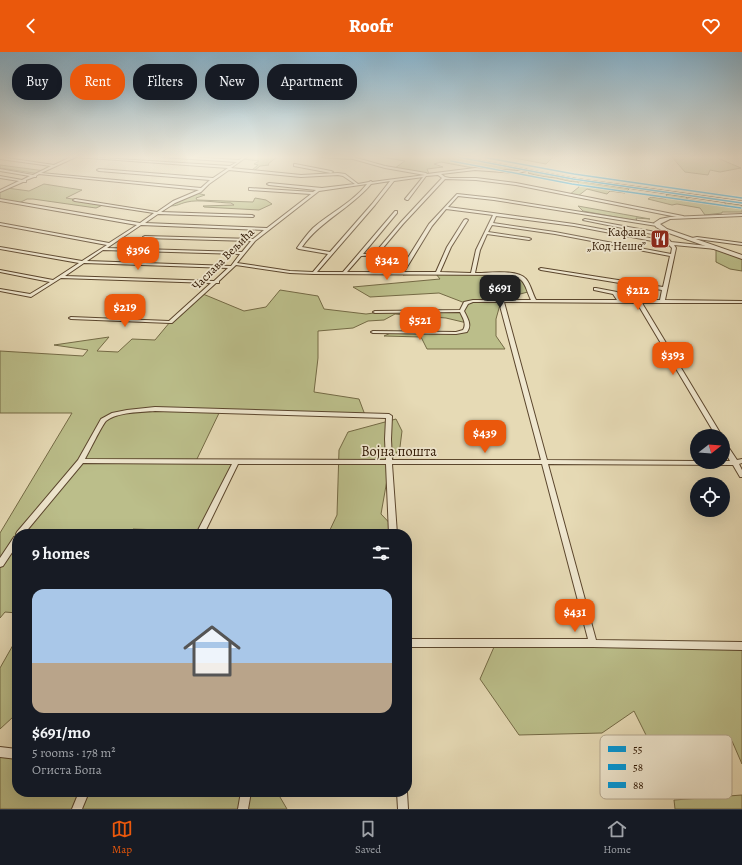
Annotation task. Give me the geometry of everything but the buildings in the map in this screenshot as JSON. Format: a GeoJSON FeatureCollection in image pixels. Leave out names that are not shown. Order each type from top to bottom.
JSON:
{"type":"FeatureCollection","features":[{"type":"Feature","properties":{"kind":"main road"},"geometry":{"type":"LineString","coordinates":[[659,191],[742,203]]}},
{"type":"Feature","properties":{"kind":"street"},"geometry":{"type":"LineString","coordinates":[[0,290],[31,296],[140,224],[180,199],[197,191]]}},
{"type":"Feature","properties":{"kind":"street","name":"Часлава Вељића"},"geometry":{"type":"LineString","coordinates":[[286,191],[312,193]]}},
{"type":"Feature","properties":{"kind":"street","name":"Часлава Вељића"},"geometry":{"type":"LineString","coordinates":[[70,318],[170,322],[234,266],[254,240],[266,229],[316,191]]}},
{"type":"Feature","properties":{"kind":"street"},"geometry":{"type":"LineString","coordinates":[[330,253],[299,248],[316,228],[353,200],[362,191]]}},
{"type":"Feature","properties":{"kind":"street"},"geometry":{"type":"LineString","coordinates":[[314,273],[384,191]]}},
{"type":"Feature","properties":{"kind":"street"},"geometry":{"type":"LineString","coordinates":[[407,199],[413,191]]}},
{"type":"Feature","properties":{"kind":"street"},"geometry":{"type":"LineString","coordinates":[[375,256],[402,223],[432,191]]}},
{"type":"Feature","properties":{"kind":"street"},"geometry":{"type":"LineString","coordinates":[[553,191],[682,217]]}},
{"type":"Feature","properties":{"kind":"street"},"geometry":{"type":"LineString","coordinates":[[401,273],[430,225],[457,195],[494,199],[657,225],[674,248],[662,302]]}},
{"type":"Feature","properties":{"kind":"street"},"geometry":{"type":"LineString","coordinates":[[0,200],[140,224],[266,229]]}},
{"type":"Feature","properties":{"kind":"street"},"geometry":{"type":"LineString","coordinates":[[75,200],[158,213],[252,216]]}},
{"type":"Feature","properties":{"kind":"street"},"geometry":{"type":"LineString","coordinates":[[446,208],[574,225],[670,243],[716,248]]}},
{"type":"Feature","properties":{"kind":"street"},"geometry":{"type":"LineString","coordinates":[[345,272],[396,212]]}},
{"type":"Feature","properties":{"kind":"street"},"geometry":{"type":"LineString","coordinates":[[473,274],[478,250],[495,214]]}},
{"type":"Feature","properties":{"kind":"street"},"geometry":{"type":"LineString","coordinates":[[657,225],[657,223],[662,220],[682,217],[742,215]]}},
{"type":"Feature","properties":{"kind":"street"},"geometry":{"type":"LineString","coordinates":[[438,273],[449,248],[466,220]]}},
{"type":"Feature","properties":{"kind":"street"},"geometry":{"type":"LineString","coordinates":[[585,220],[664,233],[689,239],[742,257]]}},
{"type":"Feature","properties":{"kind":"street"},"geometry":{"type":"LineString","coordinates":[[388,221],[402,223]]}},
{"type":"Feature","properties":{"kind":"street"},"geometry":{"type":"LineString","coordinates":[[0,224],[110,244]]}},
{"type":"Feature","properties":{"kind":"street"},"geometry":{"type":"LineString","coordinates":[[490,224],[555,233],[672,256]]}},
{"type":"Feature","properties":{"kind":"street"},"geometry":{"type":"LineString","coordinates":[[486,233],[529,239]]}},
{"type":"Feature","properties":{"kind":"street"},"geometry":{"type":"LineString","coordinates":[[145,237],[254,240]]}},
{"type":"Feature","properties":{"kind":"street"},"geometry":{"type":"LineString","coordinates":[[689,239],[697,238],[742,244]]}},
{"type":"Feature","properties":{"kind":"street"},"geometry":{"type":"LineString","coordinates":[[0,248],[82,262],[234,266],[314,273],[510,274],[520,276],[525,279],[528,292],[534,301]]}},
{"type":"Feature","properties":{"kind":"street"},"geometry":{"type":"LineString","coordinates":[[103,249],[243,253]]}},
{"type":"Feature","properties":{"kind":"street"},"geometry":{"type":"LineString","coordinates":[[360,255],[375,256],[380,258],[382,262],[375,273]]}},
{"type":"Feature","properties":{"kind":"street"},"geometry":{"type":"LineString","coordinates":[[541,269],[664,289]]}},
{"type":"Feature","properties":{"kind":"street"},"geometry":{"type":"LineString","coordinates":[[0,271],[52,281]]}},
{"type":"Feature","properties":{"kind":"street"},"geometry":{"type":"LineString","coordinates":[[59,277],[216,282]]}},
{"type":"Feature","properties":{"kind":"street"},"geometry":{"type":"LineString","coordinates":[[596,289],[615,293],[621,302]]}},
{"type":"Feature","properties":{"kind":"street"},"geometry":{"type":"LineString","coordinates":[[501,301],[593,643]]}},
{"type":"Feature","properties":{"kind":"street"},"geometry":{"type":"LineString","coordinates":[[462,311],[466,303],[501,301],[742,302]]}},
{"type":"Feature","properties":{"kind":"street"},"geometry":{"type":"LineString","coordinates":[[639,302],[715,429]]}},
{"type":"Feature","properties":{"kind":"street"},"geometry":{"type":"LineString","coordinates":[[375,312],[462,311]]}},
{"type":"Feature","properties":{"kind":"street"},"geometry":{"type":"LineString","coordinates":[[373,332],[461,332],[467,328],[467,322],[462,311]]}},
{"type":"Feature","properties":{"kind":"street"},"geometry":{"type":"LineString","coordinates":[[24,529],[80,461],[104,420],[112,415],[126,412],[155,410],[389,416],[388,439],[393,529]]}},
{"type":"Feature","properties":{"kind":"street"},"geometry":{"type":"LineString","coordinates":[[730,451],[739,462],[742,475]]}},
{"type":"Feature","properties":{"kind":"street","name":"Војна пошта"},"geometry":{"type":"LineString","coordinates":[[80,461],[544,463],[739,462]]}},
{"type":"Feature","properties":{"kind":"street"},"geometry":{"type":"LineString","coordinates":[[202,529],[236,462]]}},
{"type":"Feature","properties":{"kind":"street"},"geometry":{"type":"LineString","coordinates":[[0,564],[12,546]]}},
{"type":"Feature","properties":{"kind":"street"},"geometry":{"type":"LineString","coordinates":[[412,643],[593,643],[742,646]]}},
{"type":"Feature","properties":{"kind":"street"},"geometry":{"type":"LineString","coordinates":[[0,752],[12,753]]}},
{"type":"Feature","properties":{"kind":"street"},"geometry":{"type":"LineString","coordinates":[[76,809],[82,797]]}},
{"type":"Feature","properties":{"kind":"street"},"geometry":{"type":"LineString","coordinates":[[243,809],[245,797]]}},
{"type":"Feature","properties":{"kind":"street"},"geometry":{"type":"LineString","coordinates":[[402,797],[403,809]]}},
{"type":"Feature","properties":{"kind":"green space"},"geometry":{"type":"Polygon","coordinates":[[[0,191],[79,191],[66,198],[105,204],[96,208],[33,199],[27,199],[17,204],[0,200],[0,191]]]}},
{"type":"Feature","properties":{"kind":"green space"},"geometry":{"type":"Polygon","coordinates":[[[574,191],[584,191],[578,196],[569,195],[574,191]]]}},
{"type":"Feature","properties":{"kind":"green space"},"geometry":{"type":"Polygon","coordinates":[[[596,191],[610,191],[607,194],[596,191]]]}},
{"type":"Feature","properties":{"kind":"green space"},"geometry":{"type":"Polygon","coordinates":[[[612,191],[627,191],[625,193],[612,191]]]}},
{"type":"Feature","properties":{"kind":"green space"},"geometry":{"type":"Polygon","coordinates":[[[196,193],[205,195],[196,198],[197,200],[253,202],[255,198],[266,200],[272,204],[259,210],[204,207],[203,206],[234,205],[231,203],[203,201],[192,201],[168,206],[196,193]]]}},
{"type":"Feature","properties":{"kind":"green space"},"geometry":{"type":"Polygon","coordinates":[[[667,193],[686,195],[687,199],[706,202],[708,204],[726,205],[723,200],[742,205],[742,212],[722,212],[705,215],[700,208],[677,204],[672,205],[648,199],[651,197],[666,199],[667,193]]]}},
{"type":"Feature","properties":{"kind":"green space"},"geometry":{"type":"Polygon","coordinates":[[[578,206],[650,219],[636,218],[637,221],[583,211],[578,206]]]}},
{"type":"Feature","properties":{"kind":"green space"},"geometry":{"type":"Polygon","coordinates":[[[716,248],[742,257],[742,271],[730,269],[716,262],[716,248]]]}},
{"type":"Feature","properties":{"kind":"green space"},"geometry":{"type":"Polygon","coordinates":[[[406,273],[510,274],[520,276],[528,292],[516,295],[492,290],[490,301],[501,301],[496,319],[496,336],[505,349],[427,349],[421,337],[384,336],[393,332],[456,333],[465,331],[467,323],[446,318],[395,314],[384,320],[368,321],[353,328],[318,331],[318,358],[314,392],[359,399],[365,415],[220,411],[196,461],[236,462],[202,529],[12,529],[12,613],[5,612],[0,618],[0,533],[72,413],[0,413],[0,351],[83,356],[88,350],[54,345],[109,337],[97,351],[118,352],[132,339],[155,340],[170,322],[203,294],[244,311],[266,307],[280,290],[318,296],[324,309],[366,314],[390,311],[461,311],[465,303],[439,293],[370,297],[353,287],[440,279],[436,274],[403,275],[406,273]]]}},
{"type":"Feature","properties":{"kind":"green space"},"geometry":{"type":"Polygon","coordinates":[[[396,419],[402,431],[400,447],[390,463],[381,514],[395,529],[330,529],[337,515],[339,450],[348,432],[396,419]]]}},
{"type":"Feature","properties":{"kind":"green space"},"geometry":{"type":"Polygon","coordinates":[[[593,643],[742,646],[742,764],[732,741],[732,735],[646,735],[634,711],[602,733],[519,735],[480,679],[494,647],[593,643]]]}},
{"type":"Feature","properties":{"kind":"green space"},"geometry":{"type":"Polygon","coordinates":[[[12,647],[12,718],[0,729],[0,668],[12,647]]]}},
{"type":"Feature","properties":{"kind":"green space"},"geometry":{"type":"Polygon","coordinates":[[[0,752],[12,753],[12,797],[82,797],[77,809],[0,809],[0,752]]]}},
{"type":"Feature","properties":{"kind":"green space"},"geometry":{"type":"Polygon","coordinates":[[[742,795],[742,809],[675,809],[674,800],[732,799],[732,796],[742,795]]]}},
{"type":"Feature","properties":{"kind":"green space"},"geometry":{"type":"Polygon","coordinates":[[[82,797],[280,797],[287,809],[77,809],[82,797]]]}},
{"type":"Feature","properties":{"kind":"transit line","name":"58"},"geometry":{"type":"LineString","coordinates":[[624,191],[741,208]]}},
{"type":"Feature","properties":{"kind":"transit line","name":"55"},"geometry":{"type":"LineString","coordinates":[[660,191],[742,203]]}},
{"type":"Feature","properties":{"kind":"transit line","name":"88"},"geometry":{"type":"LineString","coordinates":[[695,191],[742,198]]}},
{"type":"Feature","properties":{"kind":"place","name":"Кафана „Код Неше”"},"geometry":{"type":"Point","coordinates":[660,239]}}]}
